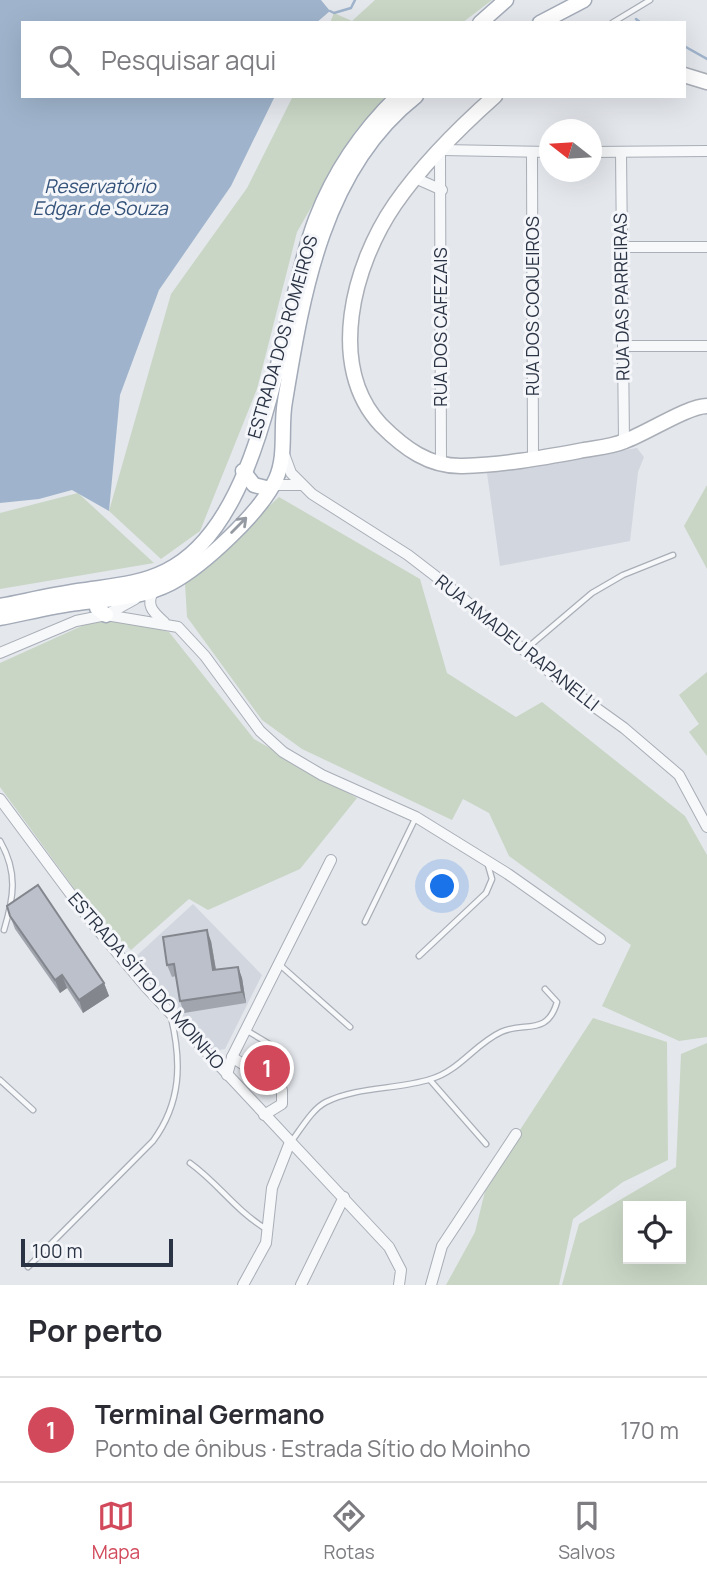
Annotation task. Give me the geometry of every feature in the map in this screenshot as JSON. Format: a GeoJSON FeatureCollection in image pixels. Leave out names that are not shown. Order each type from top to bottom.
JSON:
{"type":"FeatureCollection","features":[{"type":"Feature","properties":{"kind":"main road"},"geometry":{"type":"LineString","coordinates":[[544,21],[584,0]]}},
{"type":"Feature","properties":{"kind":"main road"},"geometry":{"type":"LineString","coordinates":[[482,21],[504,1]]}},
{"type":"Feature","properties":{"kind":"main road"},"geometry":{"type":"LineString","coordinates":[[500,21],[504,1]]}},
{"type":"Feature","properties":{"kind":"main road"},"geometry":{"type":"LineString","coordinates":[[686,76],[707,82]]}},
{"type":"Feature","properties":{"kind":"main road","name":"ESTRADA DOS ROMEIROS"},"geometry":{"type":"LineString","coordinates":[[0,606],[128,584],[169,570],[208,538],[229,508],[271,391],[301,265],[317,217],[352,151],[396,98]]}},
{"type":"Feature","properties":{"kind":"main road","name":"ESTRADA DOS ROMEIROS"},"geometry":{"type":"LineString","coordinates":[[0,618],[149,592],[170,583],[206,557],[251,513],[271,487],[284,451],[284,402],[308,284],[324,227],[336,199],[367,148],[414,98]]}},
{"type":"Feature","properties":{"kind":"main road"},"geometry":{"type":"LineString","coordinates":[[493,98],[415,178],[395,204],[370,249],[353,312],[349,351],[356,389],[371,414],[407,449],[441,464],[463,466],[533,459],[624,442],[689,410],[707,405]]}},
{"type":"Feature","properties":{"kind":"main road"},"geometry":{"type":"LineString","coordinates":[[253,444],[269,439],[284,451]]}},
{"type":"Feature","properties":{"kind":"main road"},"geometry":{"type":"LineString","coordinates":[[243,471],[254,485],[271,487]]}},
{"type":"Feature","properties":{"kind":"main road"},"geometry":{"type":"LineString","coordinates":[[106,615],[97,608],[97,602],[128,584]]}},
{"type":"Feature","properties":{"kind":"street"},"geometry":{"type":"LineString","coordinates":[[441,151],[539,152]]}},
{"type":"Feature","properties":{"kind":"street","name":"RUA DOS CAFEZAIS"},"geometry":{"type":"LineString","coordinates":[[441,151],[441,464]]}},
{"type":"Feature","properties":{"kind":"street"},"geometry":{"type":"LineString","coordinates":[[602,152],[707,151]]}},
{"type":"Feature","properties":{"kind":"street","name":"RUA DOS COQUEIROS"},"geometry":{"type":"LineString","coordinates":[[531,152],[533,459]]}},
{"type":"Feature","properties":{"kind":"street","name":"RUA DAS PARREIRAS"},"geometry":{"type":"LineString","coordinates":[[621,152],[624,442]]}},
{"type":"Feature","properties":{"kind":"street"},"geometry":{"type":"LineString","coordinates":[[415,178],[442,190]]}},
{"type":"Feature","properties":{"kind":"street"},"geometry":{"type":"LineString","coordinates":[[622,247],[707,247]]}},
{"type":"Feature","properties":{"kind":"street"},"geometry":{"type":"LineString","coordinates":[[623,346],[707,346]]}},
{"type":"Feature","properties":{"kind":"street"},"geometry":{"type":"LineString","coordinates":[[284,451],[291,472],[301,485]]}},
{"type":"Feature","properties":{"kind":"street"},"geometry":{"type":"LineString","coordinates":[[271,487],[301,485]]}},
{"type":"Feature","properties":{"kind":"street","name":"RUA AMADEU RAPANELLI"},"geometry":{"type":"LineString","coordinates":[[301,485],[350,521],[408,555],[571,691],[624,728],[679,775],[707,827]]}},
{"type":"Feature","properties":{"kind":"street"},"geometry":{"type":"LineString","coordinates":[[0,653],[76,621],[106,615],[149,592],[151,609],[165,622]]}},
{"type":"Feature","properties":{"kind":"street"},"geometry":{"type":"LineString","coordinates":[[76,621],[97,602]]}},
{"type":"Feature","properties":{"kind":"street"},"geometry":{"type":"LineString","coordinates":[[106,615],[178,626],[194,643],[250,718],[283,752],[322,775],[416,817],[600,939]]}},
{"type":"Feature","properties":{"kind":"street","name":"ESTRADA SÍTIO DO MOINHO"},"geometry":{"type":"LineString","coordinates":[[0,799],[93,924],[227,1075],[344,1197],[399,1262],[399,1285]]}},
{"type":"Feature","properties":{"kind":"street"},"geometry":{"type":"LineString","coordinates":[[227,1075],[245,1030],[331,860]]}},
{"type":"Feature","properties":{"kind":"street"},"geometry":{"type":"LineString","coordinates":[[232,1057],[282,1090],[282,1104],[264,1115]]}},
{"type":"Feature","properties":{"kind":"street"},"geometry":{"type":"LineString","coordinates":[[431,1285],[442,1246],[516,1133]]}},
{"type":"Feature","properties":{"kind":"street"},"geometry":{"type":"LineString","coordinates":[[243,1285],[266,1243],[276,1175],[290,1142]]}},
{"type":"Feature","properties":{"kind":"street"},"geometry":{"type":"LineString","coordinates":[[301,1285],[344,1197]]}},
{"type":"Feature","properties":{"kind":"lane"},"geometry":{"type":"LineString","coordinates":[[615,21],[650,0]]}},
{"type":"Feature","properties":{"kind":"lane"},"geometry":{"type":"LineString","coordinates":[[525,650],[592,593],[623,575],[673,555]]}},
{"type":"Feature","properties":{"kind":"lane"},"geometry":{"type":"LineString","coordinates":[[365,922],[416,817]]}},
{"type":"Feature","properties":{"kind":"lane"},"geometry":{"type":"LineString","coordinates":[[0,841],[8,854],[14,878],[4,930]]}},
{"type":"Feature","properties":{"kind":"lane"},"geometry":{"type":"LineString","coordinates":[[419,956],[486,893],[492,874],[483,859]]}},
{"type":"Feature","properties":{"kind":"lane"},"geometry":{"type":"LineString","coordinates":[[278,963],[350,1027]]}},
{"type":"Feature","properties":{"kind":"lane"},"geometry":{"type":"LineString","coordinates":[[290,1142],[324,1103],[368,1090],[430,1080],[447,1072],[503,1031],[537,1027],[554,1012],[557,1002],[545,989]]}},
{"type":"Feature","properties":{"kind":"lane"},"geometry":{"type":"LineString","coordinates":[[28,1267],[153,1141],[167,1122],[174,1107],[177,1070],[175,1034],[170,1013]]}},
{"type":"Feature","properties":{"kind":"lane"},"geometry":{"type":"LineString","coordinates":[[245,1030],[271,1045]]}},
{"type":"Feature","properties":{"kind":"lane"},"geometry":{"type":"LineString","coordinates":[[0,1080],[33,1110]]}},
{"type":"Feature","properties":{"kind":"lane"},"geometry":{"type":"LineString","coordinates":[[430,1080],[486,1144]]}},
{"type":"Feature","properties":{"kind":"lane"},"geometry":{"type":"LineString","coordinates":[[190,1163],[211,1180],[234,1206],[267,1229]]}},
{"type":"Feature","properties":{"kind":"shaded area"},"geometry":{"type":"Polygon","coordinates":[[[637,448],[644,457],[638,472],[630,541],[500,566],[487,473],[637,448]]]}},
{"type":"Feature","properties":{"kind":"shaded area"},"geometry":{"type":"Polygon","coordinates":[[[193,904],[262,975],[225,1049],[214,1051],[133,959],[193,904]]]}},
{"type":"Feature","properties":{"kind":"green space"},"geometry":{"type":"Polygon","coordinates":[[[375,0],[492,0],[465,21],[352,21],[375,0]]]}},
{"type":"Feature","properties":{"kind":"green space"},"geometry":{"type":"Polygon","coordinates":[[[334,13],[352,21],[331,21],[334,13]]]}},
{"type":"Feature","properties":{"kind":"green space"},"geometry":{"type":"Polygon","coordinates":[[[292,98],[384,98],[354,133],[297,232],[257,389],[200,531],[161,559],[109,511],[171,294],[247,188],[292,98]]]}},
{"type":"Feature","properties":{"kind":"green space"},"geometry":{"type":"Polygon","coordinates":[[[707,485],[707,569],[684,526],[707,485]]]}},
{"type":"Feature","properties":{"kind":"green space"},"geometry":{"type":"Polygon","coordinates":[[[78,493],[154,563],[0,589],[0,513],[78,493]]]}},
{"type":"Feature","properties":{"kind":"green space"},"geometry":{"type":"Polygon","coordinates":[[[279,497],[420,579],[447,673],[516,717],[542,702],[685,816],[707,855],[707,1037],[679,1041],[602,1006],[631,945],[509,856],[489,813],[463,799],[452,820],[302,749],[262,720],[187,617],[185,584],[279,497]]]}},
{"type":"Feature","properties":{"kind":"green space"},"geometry":{"type":"Polygon","coordinates":[[[106,615],[169,632],[254,739],[357,798],[300,869],[208,910],[189,899],[131,950],[95,917],[0,787],[0,663],[106,615]]]}},
{"type":"Feature","properties":{"kind":"green space"},"geometry":{"type":"Polygon","coordinates":[[[707,672],[707,756],[689,732],[699,724],[679,695],[707,672]]]}},
{"type":"Feature","properties":{"kind":"green space"},"geometry":{"type":"Polygon","coordinates":[[[593,1018],[667,1042],[668,1160],[623,1182],[573,1219],[559,1285],[446,1285],[475,1232],[488,1179],[593,1018]]]}},
{"type":"Feature","properties":{"kind":"green space"},"geometry":{"type":"Polygon","coordinates":[[[707,1043],[707,1285],[562,1285],[579,1224],[676,1167],[681,1054],[707,1043]]]}},
{"type":"Feature","properties":{"kind":"water","name":"Reservatório Edgar de Souza"},"geometry":{"type":"Polygon","coordinates":[[[0,0],[321,0],[330,11],[318,21],[21,21],[21,98],[274,98],[231,186],[159,290],[120,395],[109,511],[72,490],[39,499],[0,503],[0,0]]]}},
{"type":"Feature","properties":{"kind":"building"},"geometry":{"type":"Polygon","coordinates":[[[38,885],[104,983],[79,1000],[62,975],[55,980],[10,916],[7,906],[38,885]]]}},
{"type":"Feature","properties":{"kind":"building"},"geometry":{"type":"Polygon","coordinates":[[[207,930],[213,970],[238,967],[242,992],[180,1001],[174,964],[167,965],[163,937],[207,930]]]}},
{"type":"Feature","properties":{"kind":"waterway"},"geometry":{"type":"LineString","coordinates":[[330,11],[334,13],[351,8],[355,0]]}},
{"type":"Feature","properties":{"kind":"waterway"},"geometry":{"type":"LineString","coordinates":[[686,47],[707,59]]}},
{"type":"Feature","properties":{"kind":"place","name":"Terminal Germano"},"geometry":{"type":"Point","coordinates":[267,1068]}}]}
